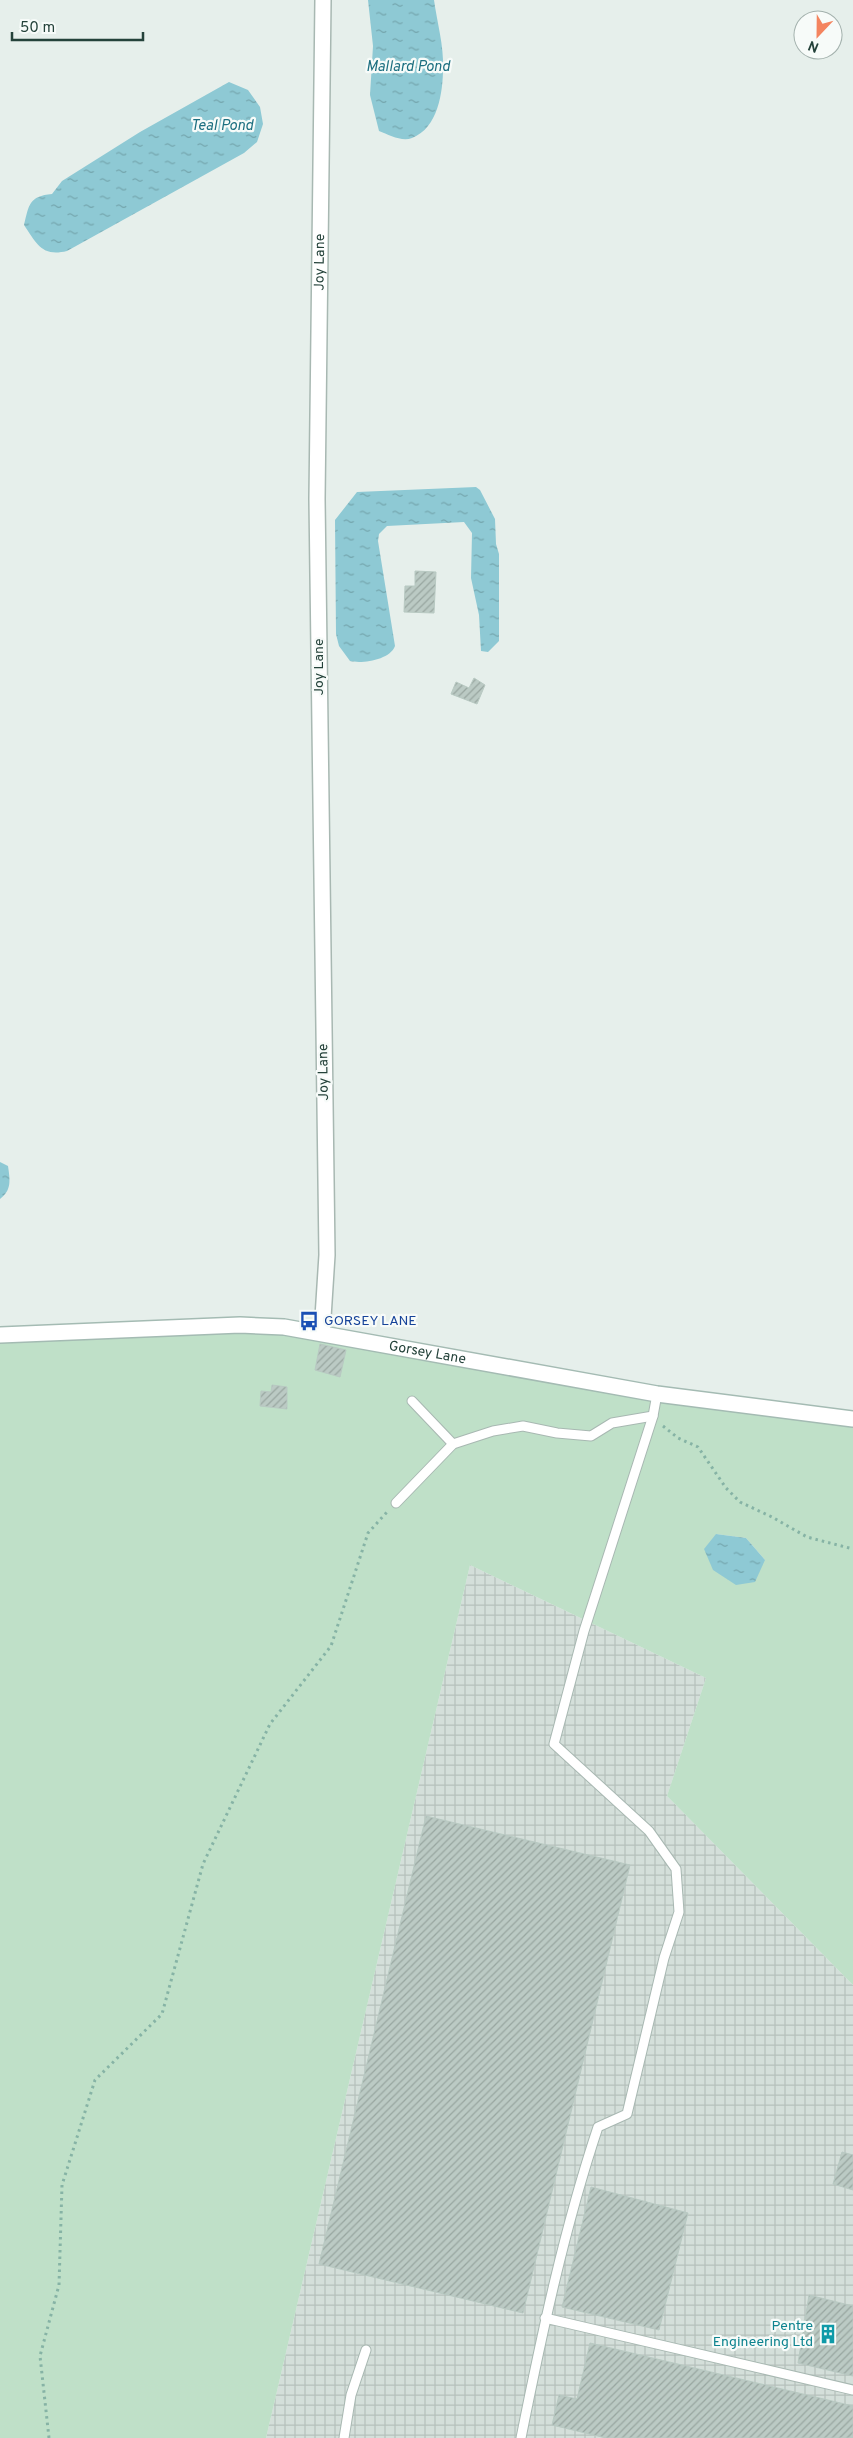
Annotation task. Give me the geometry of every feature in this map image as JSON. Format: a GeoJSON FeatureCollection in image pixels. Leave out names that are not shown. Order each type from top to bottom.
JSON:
{"type":"FeatureCollection","features":[{"type":"Feature","properties":{"kind":"street","name":"Joy Lane"},"geometry":{"type":"LineString","coordinates":[[322,1333],[327,1255],[317,499],[324,0]]}},
{"type":"Feature","properties":{"kind":"street","name":"Gorsey Lane"},"geometry":{"type":"LineString","coordinates":[[0,1335],[240,1325],[284,1327],[657,1394],[853,1419]]}},
{"type":"Feature","properties":{"kind":"lane"},"geometry":{"type":"LineString","coordinates":[[521,2438],[545,2318],[578,2185],[598,2127],[627,2114],[664,1958],[678,1912],[676,1869],[649,1831],[554,1744],[584,1631],[653,1416],[657,1394]]}},
{"type":"Feature","properties":{"kind":"lane"},"geometry":{"type":"LineString","coordinates":[[412,1401],[453,1444]]}},
{"type":"Feature","properties":{"kind":"lane"},"geometry":{"type":"LineString","coordinates":[[396,1503],[453,1444],[493,1431],[523,1426],[557,1433],[591,1436],[612,1423],[653,1416]]}},
{"type":"Feature","properties":{"kind":"lane"},"geometry":{"type":"LineString","coordinates":[[545,2318],[853,2390]]}},
{"type":"Feature","properties":{"kind":"lane"},"geometry":{"type":"LineString","coordinates":[[344,2438],[351,2395],[366,2350]]}},
{"type":"Feature","properties":{"kind":"path"},"geometry":{"type":"LineString","coordinates":[[653,1416],[673,1435],[698,1447],[726,1488],[740,1502],[772,1517],[807,1537],[853,1549]]}},
{"type":"Feature","properties":{"kind":"path"},"geometry":{"type":"LineString","coordinates":[[49,2438],[40,2356],[59,2285],[62,2185],[95,2080],[162,2014],[203,1864],[270,1724],[330,1646],[368,1533],[396,1503]]}},
{"type":"Feature","properties":{"kind":"shaded area"},"geometry":{"type":"Polygon","coordinates":[[[470,1565],[706,1678],[667,1796],[853,1985],[853,2438],[266,2438],[470,1565]]]}},
{"type":"Feature","properties":{"kind":"green space"},"geometry":{"type":"Polygon","coordinates":[[[284,1327],[853,1418],[853,1985],[667,1796],[706,1678],[470,1565],[266,2438],[0,2438],[0,1342],[284,1327]],[[716,1534],[765,1560],[746,1538],[716,1534]]]}},
{"type":"Feature","properties":{"kind":"water","name":"Mallard Pond"},"geometry":{"type":"Polygon","coordinates":[[[368,0],[434,0],[442,51],[442,88],[433,118],[421,133],[412,138],[400,139],[379,131],[370,95],[373,46],[368,0]]]}},
{"type":"Feature","properties":{"kind":"water","name":"Teal Pond"},"geometry":{"type":"Polygon","coordinates":[[[229,82],[248,90],[260,107],[263,124],[257,142],[244,153],[67,251],[52,252],[37,243],[24,225],[29,207],[34,199],[52,194],[62,181],[140,132],[229,82]]]}},
{"type":"Feature","properties":{"kind":"water"},"geometry":{"type":"Polygon","coordinates":[[[476,487],[480,490],[495,519],[496,544],[499,554],[499,641],[488,652],[481,651],[479,615],[471,578],[472,533],[464,522],[387,526],[379,534],[378,541],[395,646],[388,655],[382,658],[361,662],[350,661],[339,646],[336,634],[335,520],[357,492],[476,487]]]}},
{"type":"Feature","properties":{"kind":"water"},"geometry":{"type":"Polygon","coordinates":[[[0,1162],[8,1166],[10,1180],[7,1192],[0,1199],[0,1162]]]}},
{"type":"Feature","properties":{"kind":"water"},"geometry":{"type":"Polygon","coordinates":[[[716,1534],[746,1538],[765,1560],[755,1582],[736,1585],[713,1570],[704,1549],[716,1534]]]}},
{"type":"Feature","properties":{"kind":"building"},"geometry":{"type":"Polygon","coordinates":[[[415,571],[436,572],[434,613],[404,612],[405,586],[415,586],[415,571]]]}},
{"type":"Feature","properties":{"kind":"building"},"geometry":{"type":"Polygon","coordinates":[[[474,678],[485,685],[477,704],[451,694],[456,682],[469,688],[474,678]]]}},
{"type":"Feature","properties":{"kind":"building"},"geometry":{"type":"Polygon","coordinates":[[[320,1344],[346,1350],[340,1377],[315,1370],[320,1344]]]}},
{"type":"Feature","properties":{"kind":"building"},"geometry":{"type":"Polygon","coordinates":[[[272,1385],[287,1387],[287,1409],[260,1406],[261,1391],[271,1392],[272,1385]]]}},
{"type":"Feature","properties":{"kind":"building"},"geometry":{"type":"Polygon","coordinates":[[[426,1816],[630,1865],[523,2313],[319,2264],[426,1816]]]}},
{"type":"Feature","properties":{"kind":"building"},"geometry":{"type":"Polygon","coordinates":[[[842,2152],[853,2155],[853,2190],[833,2184],[842,2152]]]}},
{"type":"Feature","properties":{"kind":"building"},"geometry":{"type":"Polygon","coordinates":[[[591,2187],[688,2213],[659,2330],[562,2307],[591,2187]]]}},
{"type":"Feature","properties":{"kind":"building","name":"Pentre Engineering Ltd"},"geometry":{"type":"Polygon","coordinates":[[[809,2295],[853,2306],[853,2376],[798,2363],[809,2295]]]}},
{"type":"Feature","properties":{"kind":"building"},"geometry":{"type":"Polygon","coordinates":[[[590,2343],[853,2406],[853,2438],[606,2438],[552,2425],[559,2395],[577,2399],[590,2343]]]}},
{"type":"Feature","properties":{"kind":"place","name":"GORSEY LANE"},"geometry":{"type":"Point","coordinates":[309,1321]}},
{"type":"Feature","properties":{"kind":"place","name":"Pentre Engineering Ltd"},"geometry":{"type":"Point","coordinates":[828,2334]}}]}
